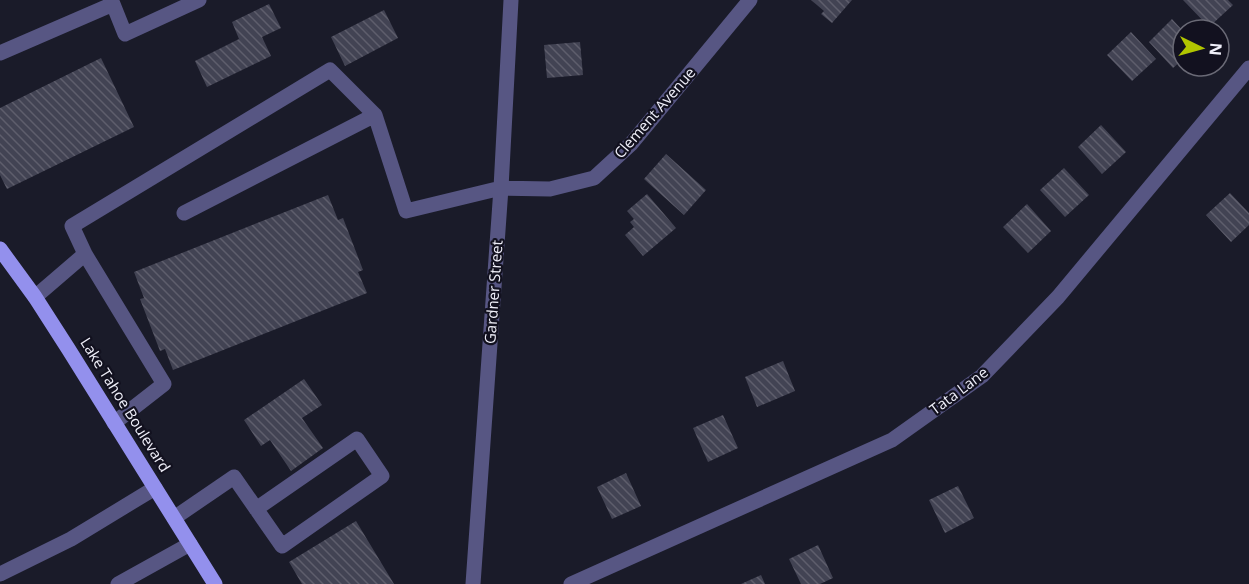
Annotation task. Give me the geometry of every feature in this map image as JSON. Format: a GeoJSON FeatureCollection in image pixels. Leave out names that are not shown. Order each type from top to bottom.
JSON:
{"type":"FeatureCollection","features":[{"type":"Feature","properties":{"kind":"main road","name":"Lake Tahoe Boulevard"},"geometry":{"type":"LineString","coordinates":[[0,249],[35,297],[215,584]]}},
{"type":"Feature","properties":{"kind":"street"},"geometry":{"type":"LineString","coordinates":[[0,53],[113,4],[125,34],[199,0]]}},
{"type":"Feature","properties":{"kind":"street","name":"Gardner Street"},"geometry":{"type":"LineString","coordinates":[[473,584],[501,188],[511,0]]}},
{"type":"Feature","properties":{"kind":"street","name":"Clement Avenue"},"geometry":{"type":"LineString","coordinates":[[375,115],[406,211],[501,188],[550,189],[594,178],[631,144],[750,0]]}},
{"type":"Feature","properties":{"kind":"street","name":"Tata Lane"},"geometry":{"type":"LineString","coordinates":[[571,584],[892,440],[982,376],[1058,297],[1249,68]]}},
{"type":"Feature","properties":{"kind":"street"},"geometry":{"type":"LineString","coordinates":[[114,423],[164,384],[85,254],[72,226],[330,70],[375,115],[184,213]]}},
{"type":"Feature","properties":{"kind":"street"},"geometry":{"type":"LineString","coordinates":[[35,297],[85,254]]}},
{"type":"Feature","properties":{"kind":"street"},"geometry":{"type":"LineString","coordinates":[[174,518],[234,477],[256,509],[282,546],[382,476],[357,439],[256,509]]}},
{"type":"Feature","properties":{"kind":"street"},"geometry":{"type":"LineString","coordinates":[[0,574],[71,539],[155,488]]}},
{"type":"Feature","properties":{"kind":"street"},"geometry":{"type":"LineString","coordinates":[[118,584],[190,544]]}},
{"type":"Feature","properties":{"kind":"building"},"geometry":{"type":"Polygon","coordinates":[[[811,0],[852,0],[832,23],[821,14],[824,11],[811,0]]]}},
{"type":"Feature","properties":{"kind":"building"},"geometry":{"type":"Polygon","coordinates":[[[1183,0],[1228,0],[1233,5],[1219,18],[1200,18],[1183,0]]]}},
{"type":"Feature","properties":{"kind":"building"},"geometry":{"type":"Polygon","coordinates":[[[269,4],[281,28],[262,37],[271,56],[207,87],[195,61],[239,39],[232,22],[269,4]]]}},
{"type":"Feature","properties":{"kind":"building"},"geometry":{"type":"Polygon","coordinates":[[[384,10],[398,38],[345,66],[331,37],[384,10]]]}},
{"type":"Feature","properties":{"kind":"building"},"geometry":{"type":"Polygon","coordinates":[[[1171,20],[1171,66],[1149,42],[1171,20]]]}},
{"type":"Feature","properties":{"kind":"building"},"geometry":{"type":"Polygon","coordinates":[[[1131,32],[1156,59],[1132,81],[1107,55],[1131,32]]]}},
{"type":"Feature","properties":{"kind":"building"},"geometry":{"type":"Polygon","coordinates":[[[580,42],[583,75],[547,78],[544,45],[580,42]]]}},
{"type":"Feature","properties":{"kind":"building"},"geometry":{"type":"Polygon","coordinates":[[[101,58],[134,127],[7,189],[0,175],[0,108],[101,58]]]}},
{"type":"Feature","properties":{"kind":"building"},"geometry":{"type":"Polygon","coordinates":[[[1101,125],[1126,152],[1102,174],[1078,147],[1101,125]]]}},
{"type":"Feature","properties":{"kind":"building"},"geometry":{"type":"Polygon","coordinates":[[[666,154],[706,190],[684,215],[644,179],[666,154]]]}},
{"type":"Feature","properties":{"kind":"building"},"geometry":{"type":"Polygon","coordinates":[[[1064,168],[1089,195],[1065,217],[1040,190],[1064,168]]]}},
{"type":"Feature","properties":{"kind":"building"},"geometry":{"type":"Polygon","coordinates":[[[1230,193],[1249,213],[1249,225],[1231,242],[1206,215],[1230,193]]]}},
{"type":"Feature","properties":{"kind":"building"},"geometry":{"type":"Polygon","coordinates":[[[647,194],[676,228],[643,256],[625,235],[634,227],[630,222],[634,219],[627,211],[647,194]]]}},
{"type":"Feature","properties":{"kind":"building"},"geometry":{"type":"Polygon","coordinates":[[[328,195],[338,220],[343,218],[363,270],[358,272],[367,293],[173,370],[165,349],[160,351],[140,299],[144,298],[134,272],[328,195]]]}},
{"type":"Feature","properties":{"kind":"building"},"geometry":{"type":"Polygon","coordinates":[[[1027,204],[1051,231],[1028,253],[1003,227],[1027,204]]]}},
{"type":"Feature","properties":{"kind":"building"},"geometry":{"type":"Polygon","coordinates":[[[783,361],[795,391],[757,407],[745,377],[783,361]]]}},
{"type":"Feature","properties":{"kind":"building"},"geometry":{"type":"Polygon","coordinates":[[[304,379],[322,405],[302,418],[323,448],[291,471],[270,440],[261,446],[244,420],[304,379]]]}},
{"type":"Feature","properties":{"kind":"building"},"geometry":{"type":"Polygon","coordinates":[[[723,415],[738,448],[708,462],[693,428],[723,415]]]}},
{"type":"Feature","properties":{"kind":"building"},"geometry":{"type":"Polygon","coordinates":[[[626,473],[641,506],[612,519],[597,487],[626,473]]]}},
{"type":"Feature","properties":{"kind":"building"},"geometry":{"type":"Polygon","coordinates":[[[958,486],[974,518],[945,533],[929,500],[958,486]]]}},
{"type":"Feature","properties":{"kind":"building"},"geometry":{"type":"Polygon","coordinates":[[[356,521],[394,584],[302,584],[289,562],[356,521]]]}},
{"type":"Feature","properties":{"kind":"building"},"geometry":{"type":"Polygon","coordinates":[[[818,545],[833,578],[820,584],[801,584],[789,559],[818,545]]]}},
{"type":"Feature","properties":{"kind":"building"},"geometry":{"type":"Polygon","coordinates":[[[761,575],[765,584],[741,584],[761,575]]]}}]}
